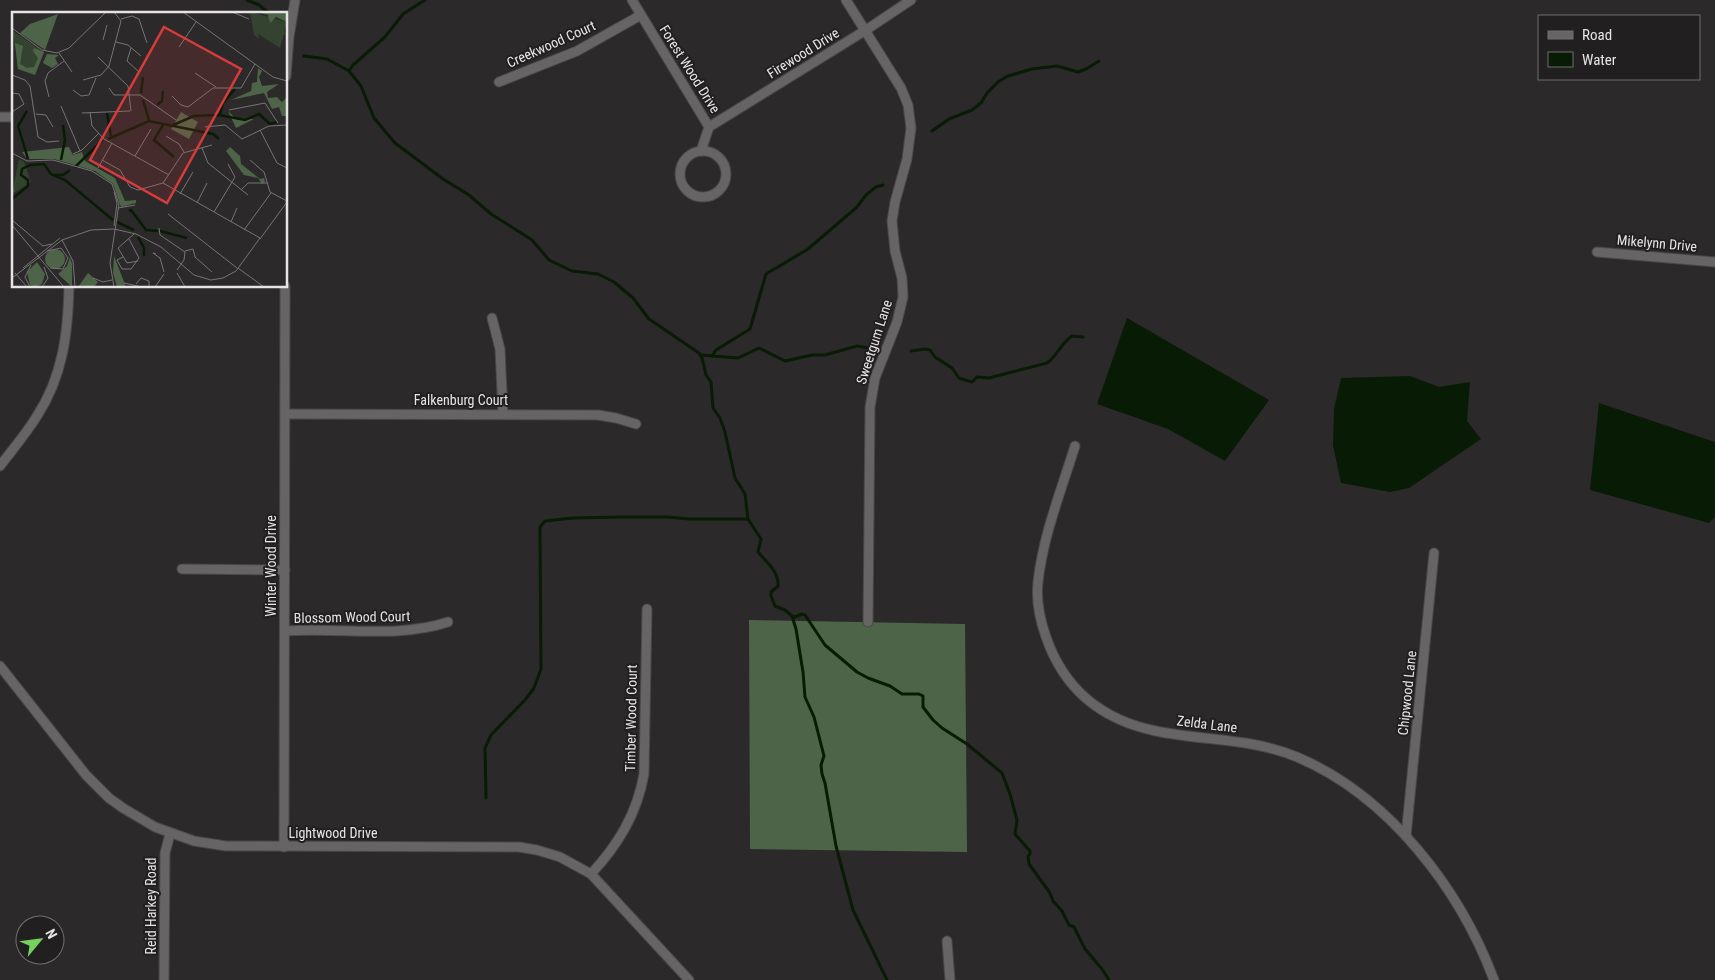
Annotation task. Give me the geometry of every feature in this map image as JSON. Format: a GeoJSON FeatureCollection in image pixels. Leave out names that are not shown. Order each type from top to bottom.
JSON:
{"type":"FeatureCollection","features":[{"type":"Feature","properties":{"kind":"street"},"geometry":{"type":"LineString","coordinates":[[288,50],[295,0]]}},
{"type":"Feature","properties":{"kind":"street","name":"Forest Wood Drive"},"geometry":{"type":"LineString","coordinates":[[632,0],[710,127]]}},
{"type":"Feature","properties":{"kind":"street","name":"Sweetgum Lane"},"geometry":{"type":"LineString","coordinates":[[846,0],[901,88],[908,105],[911,128],[908,151],[892,221],[895,251],[902,278],[903,297],[897,322],[875,378],[870,407],[868,622]]}},
{"type":"Feature","properties":{"kind":"street","name":"Firewood Drive"},"geometry":{"type":"LineString","coordinates":[[710,127],[911,0]]}},
{"type":"Feature","properties":{"kind":"street","name":"Creekwood Court"},"geometry":{"type":"LineString","coordinates":[[499,82],[577,51],[641,15]]}},
{"type":"Feature","properties":{"kind":"street"},"geometry":{"type":"LineString","coordinates":[[701,151],[710,127]]}},
{"type":"Feature","properties":{"kind":"street"},"geometry":{"type":"LineString","coordinates":[[701,151],[708,151],[720,158],[727,174],[723,187],[712,196],[695,196],[689,193],[680,177],[684,161],[693,153],[701,151]]}},
{"type":"Feature","properties":{"kind":"street","name":"Mikelynn Drive"},"geometry":{"type":"LineString","coordinates":[[1597,252],[1715,262]]}},
{"type":"Feature","properties":{"kind":"street"},"geometry":{"type":"LineString","coordinates":[[0,466],[37,417],[50,390],[65,347],[69,288]]}},
{"type":"Feature","properties":{"kind":"street","name":"Winter Wood Drive"},"geometry":{"type":"LineString","coordinates":[[284,847],[286,288]]}},
{"type":"Feature","properties":{"kind":"street"},"geometry":{"type":"LineString","coordinates":[[492,318],[500,348],[503,414]]}},
{"type":"Feature","properties":{"kind":"street","name":"Falkenburg Court"},"geometry":{"type":"LineString","coordinates":[[285,414],[598,415],[636,424]]}},
{"type":"Feature","properties":{"kind":"street","name":"Zelda Lane"},"geometry":{"type":"LineString","coordinates":[[1075,446],[1047,534],[1038,584],[1042,625],[1050,650],[1061,671],[1075,689],[1118,720],[1158,732],[1246,742],[1272,748],[1298,757],[1336,778],[1377,807],[1422,854],[1467,921],[1494,980]]}},
{"type":"Feature","properties":{"kind":"street","name":"Chipwood Lane"},"geometry":{"type":"LineString","coordinates":[[1406,836],[1434,553]]}},
{"type":"Feature","properties":{"kind":"street"},"geometry":{"type":"LineString","coordinates":[[182,569],[285,570]]}},
{"type":"Feature","properties":{"kind":"street","name":"Timber Wood Court"},"geometry":{"type":"LineString","coordinates":[[591,874],[621,837],[628,824],[644,774],[647,609]]}},
{"type":"Feature","properties":{"kind":"street","name":"Blossom Wood Court"},"geometry":{"type":"LineString","coordinates":[[285,632],[410,631],[448,622]]}},
{"type":"Feature","properties":{"kind":"street","name":"Lightwood Drive"},"geometry":{"type":"LineString","coordinates":[[0,666],[98,788],[123,808],[170,834],[211,844],[284,847],[520,847],[537,850],[560,857],[591,874],[689,980]]}},
{"type":"Feature","properties":{"kind":"street","name":"Reid Harkey Road"},"geometry":{"type":"LineString","coordinates":[[164,980],[165,853],[170,834]]}},
{"type":"Feature","properties":{"kind":"street"},"geometry":{"type":"LineString","coordinates":[[947,941],[950,980]]}},
{"type":"Feature","properties":{"kind":"shaded area"},"geometry":{"type":"Polygon","coordinates":[[[749,620],[965,624],[967,852],[750,849],[749,620]]]}},
{"type":"Feature","properties":{"kind":"water"},"geometry":{"type":"Polygon","coordinates":[[[1127,318],[1269,400],[1225,461],[1168,429],[1097,404],[1127,318]]]}},
{"type":"Feature","properties":{"kind":"water"},"geometry":{"type":"Polygon","coordinates":[[[1410,376],[1439,387],[1470,382],[1467,421],[1481,439],[1409,488],[1390,492],[1341,483],[1333,445],[1334,409],[1341,378],[1410,376]]]}},
{"type":"Feature","properties":{"kind":"water"},"geometry":{"type":"Polygon","coordinates":[[[1599,403],[1715,442],[1715,517],[1709,523],[1590,490],[1599,403]]]}},
{"type":"Feature","properties":{"kind":"waterway"},"geometry":{"type":"LineString","coordinates":[[247,0],[259,5],[268,12]]}},
{"type":"Feature","properties":{"kind":"waterway"},"geometry":{"type":"LineString","coordinates":[[349,71],[353,65],[385,37],[403,14],[425,0]]}},
{"type":"Feature","properties":{"kind":"waterway"},"geometry":{"type":"LineString","coordinates":[[304,56],[327,59],[349,71],[361,86],[374,118],[395,143],[443,179],[469,195],[491,214],[532,240],[549,260],[572,271],[598,274],[614,282],[633,298],[649,319],[699,353],[706,375],[711,382],[713,408],[720,418],[725,432],[735,478],[745,494],[748,519],[761,539],[758,552],[777,576],[778,586],[771,592],[771,596],[775,606],[785,610],[792,616],[796,629],[805,697],[814,717],[824,756],[821,765],[822,774],[836,846],[853,910],[887,980]]}},
{"type":"Feature","properties":{"kind":"waterway"},"geometry":{"type":"LineString","coordinates":[[932,131],[949,119],[972,110],[981,103],[987,93],[998,82],[1008,76],[1032,69],[1057,66],[1078,72],[1099,61]]}},
{"type":"Feature","properties":{"kind":"waterway"},"geometry":{"type":"LineString","coordinates":[[712,356],[716,350],[750,329],[766,274],[808,249],[857,207],[866,195],[876,187],[883,185]]}},
{"type":"Feature","properties":{"kind":"waterway"},"geometry":{"type":"LineString","coordinates":[[911,351],[930,350],[935,357],[952,368],[959,378],[972,382],[977,377],[989,378],[1047,363],[1072,336],[1083,337]]}},
{"type":"Feature","properties":{"kind":"waterway"},"geometry":{"type":"LineString","coordinates":[[700,355],[738,358],[759,348],[785,361],[812,355],[825,355],[857,346],[869,348]]}},
{"type":"Feature","properties":{"kind":"waterway"},"geometry":{"type":"LineString","coordinates":[[486,798],[485,748],[491,735],[534,688],[541,669],[540,527],[545,521],[573,518],[621,517],[748,519]]}},
{"type":"Feature","properties":{"kind":"waterway"},"geometry":{"type":"LineString","coordinates":[[792,616],[805,615],[825,645],[857,672],[890,686],[902,694],[919,694],[923,696],[923,707],[933,720],[967,744],[1002,773],[1017,820],[1015,834],[1030,851],[1028,856],[1029,864],[1050,893],[1053,901],[1062,911],[1069,925],[1074,927],[1085,949],[1109,980]]}}]}
